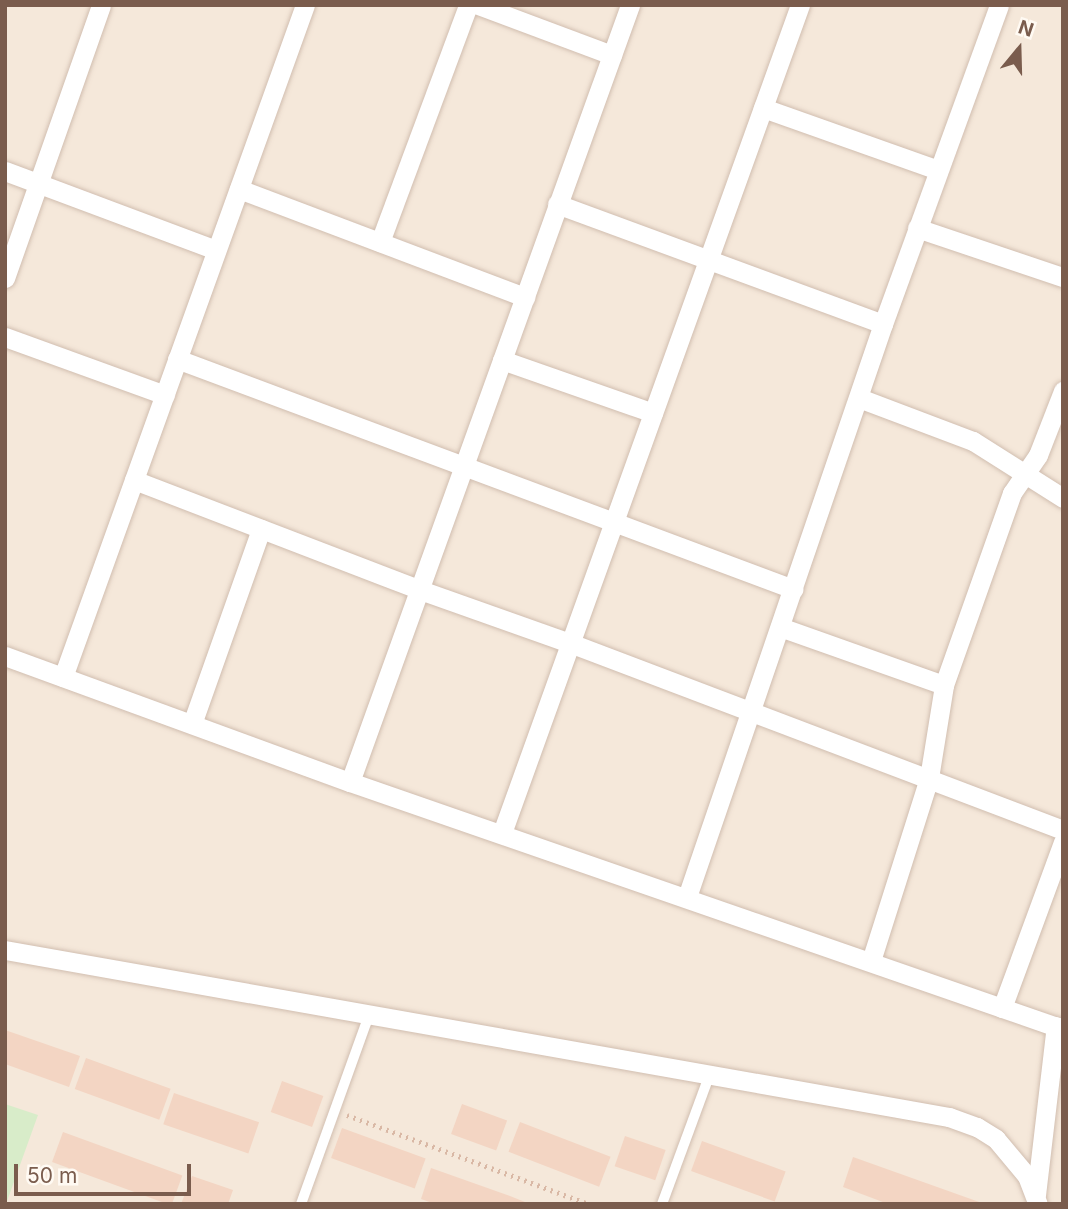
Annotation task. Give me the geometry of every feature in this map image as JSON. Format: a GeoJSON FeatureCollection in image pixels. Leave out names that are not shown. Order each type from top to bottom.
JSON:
{"type":"FeatureCollection","features":[{"type":"Feature","properties":{"kind":"street"},"geometry":{"type":"LineString","coordinates":[[5,278],[101,5]]}},
{"type":"Feature","properties":{"kind":"street"},"geometry":{"type":"LineString","coordinates":[[63,677],[305,5]]}},
{"type":"Feature","properties":{"kind":"street"},"geometry":{"type":"LineString","coordinates":[[380,242],[468,5]]}},
{"type":"Feature","properties":{"kind":"street"},"geometry":{"type":"LineString","coordinates":[[478,5],[612,55]]}},
{"type":"Feature","properties":{"kind":"street"},"geometry":{"type":"LineString","coordinates":[[351,782],[630,5]]}},
{"type":"Feature","properties":{"kind":"street"},"geometry":{"type":"LineString","coordinates":[[502,833],[800,5]]}},
{"type":"Feature","properties":{"kind":"street"},"geometry":{"type":"LineString","coordinates":[[687,897],[883,324],[999,5]]}},
{"type":"Feature","properties":{"kind":"street"},"geometry":{"type":"LineString","coordinates":[[763,108],[938,170]]}},
{"type":"Feature","properties":{"kind":"street"},"geometry":{"type":"LineString","coordinates":[[5,171],[216,250]]}},
{"type":"Feature","properties":{"kind":"street"},"geometry":{"type":"LineString","coordinates":[[239,189],[525,297]]}},
{"type":"Feature","properties":{"kind":"street"},"geometry":{"type":"LineString","coordinates":[[557,204],[883,324]]}},
{"type":"Feature","properties":{"kind":"street"},"geometry":{"type":"LineString","coordinates":[[917,228],[1063,277]]}},
{"type":"Feature","properties":{"kind":"street"},"geometry":{"type":"LineString","coordinates":[[5,337],[165,395]]}},
{"type":"Feature","properties":{"kind":"street"},"geometry":{"type":"LineString","coordinates":[[177,359],[793,589]]}},
{"type":"Feature","properties":{"kind":"street"},"geometry":{"type":"LineString","coordinates":[[502,360],[653,413]]}},
{"type":"Feature","properties":{"kind":"street"},"geometry":{"type":"LineString","coordinates":[[872,961],[929,778],[933,740],[944,685],[1012,493],[1038,455],[1063,391]]}},
{"type":"Feature","properties":{"kind":"street"},"geometry":{"type":"LineString","coordinates":[[859,398],[973,441],[1063,498]]}},
{"type":"Feature","properties":{"kind":"street"},"geometry":{"type":"LineString","coordinates":[[134,480],[420,590],[570,643],[1063,830]]}},
{"type":"Feature","properties":{"kind":"street"},"geometry":{"type":"LineString","coordinates":[[192,724],[261,529]]}},
{"type":"Feature","properties":{"kind":"street"},"geometry":{"type":"LineString","coordinates":[[780,627],[944,685]]}},
{"type":"Feature","properties":{"kind":"street"},"geometry":{"type":"LineString","coordinates":[[5,656],[351,782],[1059,1027],[1037,1200]]}},
{"type":"Feature","properties":{"kind":"street"},"geometry":{"type":"LineString","coordinates":[[1002,1008],[1063,842]]}},
{"type":"Feature","properties":{"kind":"street"},"geometry":{"type":"LineString","coordinates":[[5,950],[949,1117],[977,1127],[996,1139],[1014,1158],[1037,1200]]}},
{"type":"Feature","properties":{"kind":"lane"},"geometry":{"type":"LineString","coordinates":[[301,1204],[369,1015]]}},
{"type":"Feature","properties":{"kind":"lane"},"geometry":{"type":"LineString","coordinates":[[662,1204],[709,1076]]}},
{"type":"Feature","properties":{"kind":"path"},"geometry":{"type":"LineString","coordinates":[[334,1110],[573,1201],[589,1204]]}},
{"type":"Feature","properties":{"kind":"shaded area"},"geometry":{"type":"Polygon","coordinates":[[[5,5],[1063,5],[1063,1204],[5,1204],[5,5]]]}},
{"type":"Feature","properties":{"kind":"green space"},"geometry":{"type":"Polygon","coordinates":[[[5,1104],[38,1115],[6,1204],[5,1204],[5,1104]]]}},
{"type":"Feature","properties":{"kind":"building"},"geometry":{"type":"Polygon","coordinates":[[[5,1030],[80,1056],[69,1087],[5,1064],[5,1030]]]}},
{"type":"Feature","properties":{"kind":"building"},"geometry":{"type":"Polygon","coordinates":[[[86,1058],[171,1089],[159,1120],[75,1089],[86,1058]]]}},
{"type":"Feature","properties":{"kind":"building"},"geometry":{"type":"Polygon","coordinates":[[[282,1081],[323,1096],[312,1127],[271,1112],[282,1081]]]}},
{"type":"Feature","properties":{"kind":"building"},"geometry":{"type":"Polygon","coordinates":[[[174,1093],[259,1122],[248,1154],[163,1124],[174,1093]]]}},
{"type":"Feature","properties":{"kind":"building"},"geometry":{"type":"Polygon","coordinates":[[[462,1104],[507,1120],[496,1150],[451,1134],[462,1104]]]}},
{"type":"Feature","properties":{"kind":"building"},"geometry":{"type":"Polygon","coordinates":[[[520,1122],[611,1157],[599,1187],[509,1152],[520,1122]]]}},
{"type":"Feature","properties":{"kind":"building"},"geometry":{"type":"Polygon","coordinates":[[[342,1128],[426,1158],[415,1189],[331,1158],[342,1128]]]}},
{"type":"Feature","properties":{"kind":"building"},"geometry":{"type":"Polygon","coordinates":[[[63,1132],[182,1175],[172,1204],[167,1204],[52,1162],[63,1132]]]}},
{"type":"Feature","properties":{"kind":"building"},"geometry":{"type":"Polygon","coordinates":[[[625,1136],[666,1150],[655,1180],[615,1166],[625,1136]]]}},
{"type":"Feature","properties":{"kind":"building"},"geometry":{"type":"Polygon","coordinates":[[[702,1141],[786,1171],[775,1202],[691,1171],[702,1141]]]}},
{"type":"Feature","properties":{"kind":"building"},"geometry":{"type":"Polygon","coordinates":[[[853,1157],[982,1204],[888,1204],[843,1187],[853,1157]]]}},
{"type":"Feature","properties":{"kind":"building"},"geometry":{"type":"Polygon","coordinates":[[[431,1168],[530,1204],[435,1204],[421,1199],[431,1168]]]}},
{"type":"Feature","properties":{"kind":"building"},"geometry":{"type":"Polygon","coordinates":[[[192,1176],[233,1190],[228,1204],[181,1204],[192,1176]]]}}]}
